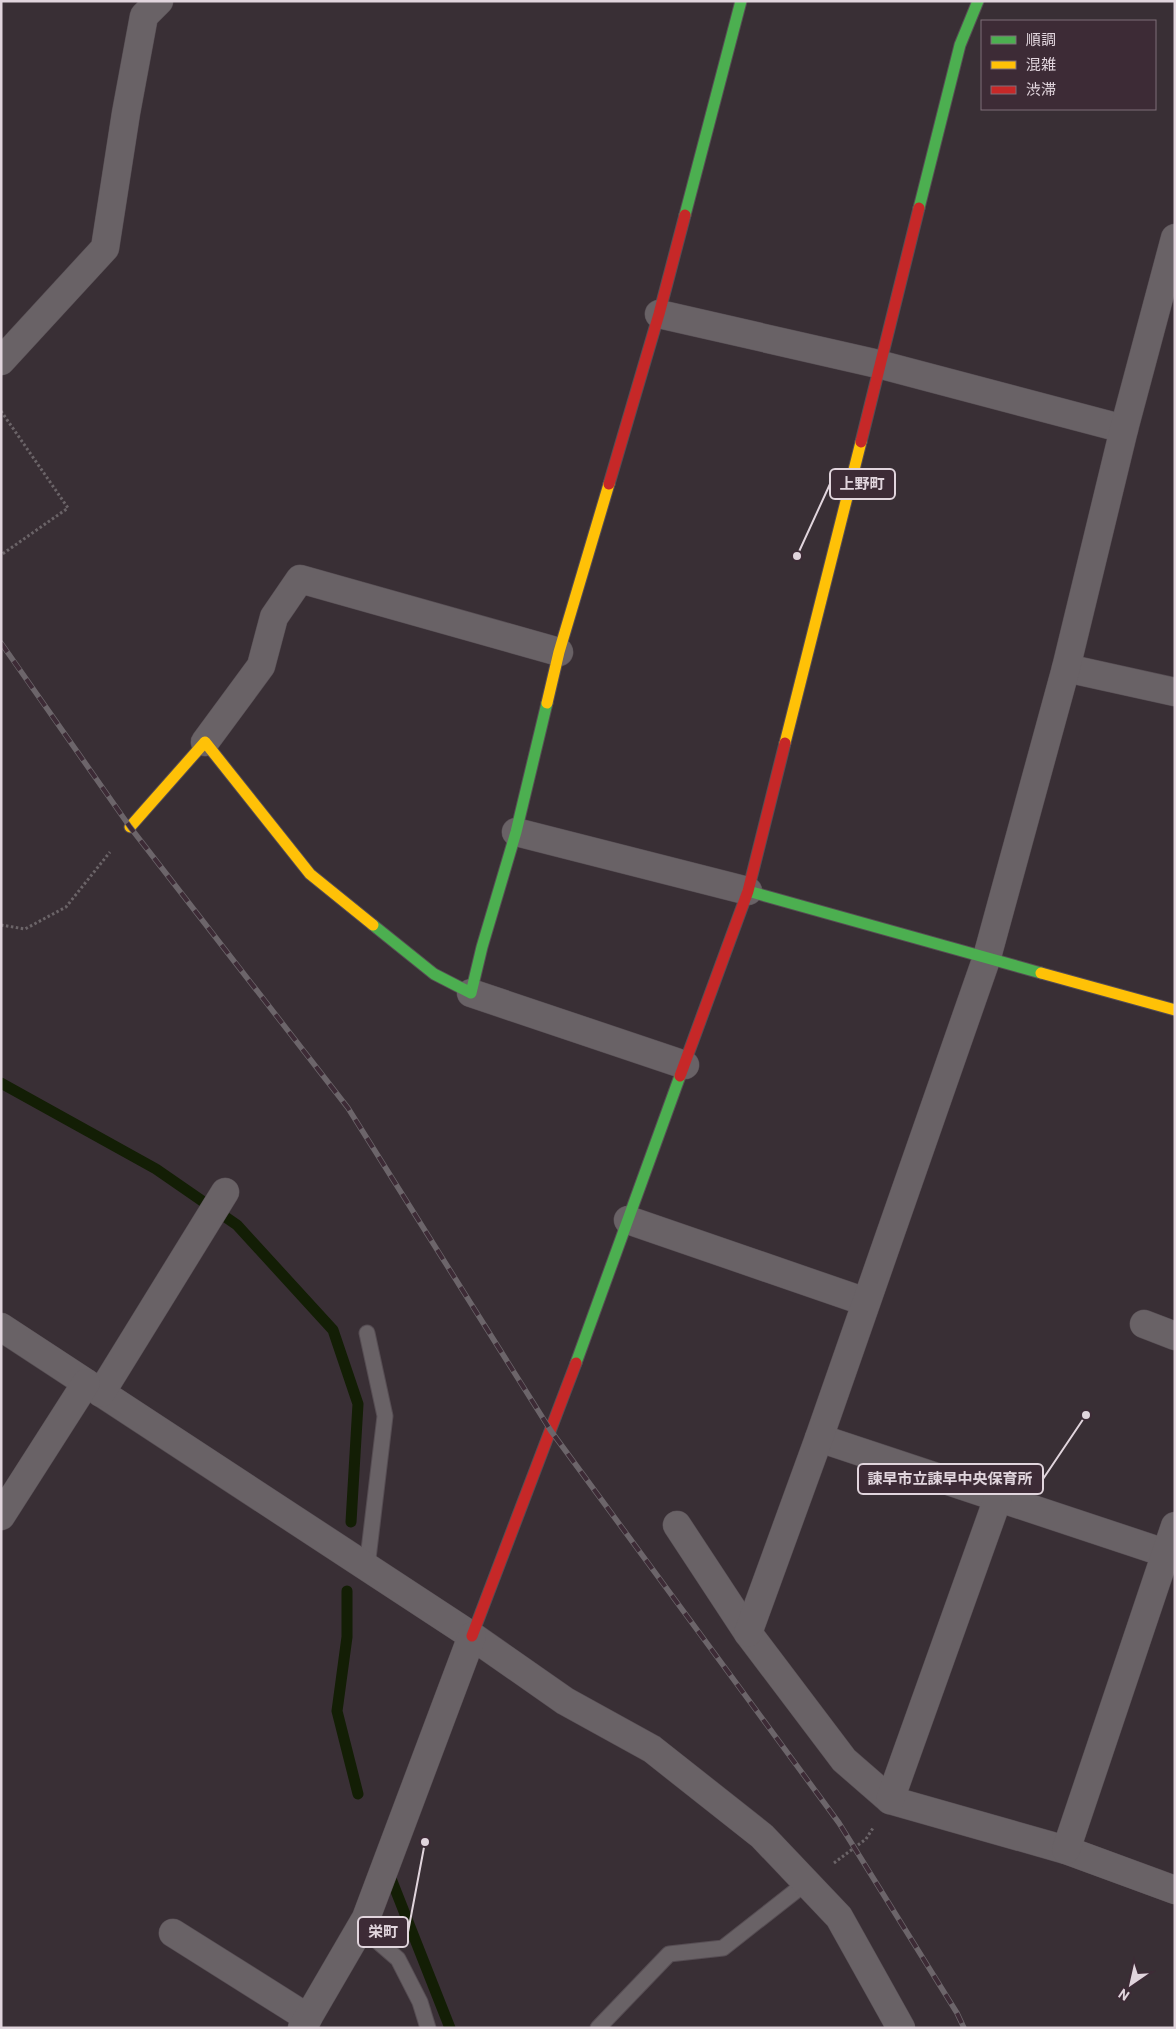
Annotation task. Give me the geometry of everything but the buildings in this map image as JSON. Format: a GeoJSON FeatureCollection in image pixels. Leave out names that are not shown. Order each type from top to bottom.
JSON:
{"type":"FeatureCollection","features":[{"type":"Feature","properties":{"kind":"street"},"geometry":{"type":"LineString","coordinates":[[472,993],[482,947],[516,832],[559,652],[659,314],[741,1]]}},
{"type":"Feature","properties":{"kind":"street"},"geometry":{"type":"LineString","coordinates":[[173,1933],[305,2023],[366,1918],[551,1431],[748,891],[878,364],[960,45],[978,1]]}},
{"type":"Feature","properties":{"kind":"street"},"geometry":{"type":"LineString","coordinates":[[1,360],[105,248],[126,113],[146,6]]}},
{"type":"Feature","properties":{"kind":"street"},"geometry":{"type":"LineString","coordinates":[[748,1633],[819,1438],[987,957],[1066,668],[1124,429],[1175,238]]}},
{"type":"Feature","properties":{"kind":"street"},"geometry":{"type":"LineString","coordinates":[[659,314],[878,364],[1124,429]]}},
{"type":"Feature","properties":{"kind":"street"},"geometry":{"type":"LineString","coordinates":[[130,827],[206,742],[261,666],[274,617],[300,579],[559,652]]}},
{"type":"Feature","properties":{"kind":"street"},"geometry":{"type":"LineString","coordinates":[[1066,668],[1175,692]]}},
{"type":"Feature","properties":{"kind":"street"},"geometry":{"type":"LineString","coordinates":[[206,742],[310,874],[434,974],[472,993],[685,1065]]}},
{"type":"Feature","properties":{"kind":"street"},"geometry":{"type":"LineString","coordinates":[[516,832],[748,891],[1175,1010]]}},
{"type":"Feature","properties":{"kind":"street"},"geometry":{"type":"LineString","coordinates":[[1,1516],[93,1388],[201,1231],[225,1192]]}},
{"type":"Feature","properties":{"kind":"street"},"geometry":{"type":"LineString","coordinates":[[628,1220],[866,1302]]}},
{"type":"Feature","properties":{"kind":"street"},"geometry":{"type":"LineString","coordinates":[[1144,1324],[1175,1336]]}},
{"type":"Feature","properties":{"kind":"street"},"geometry":{"type":"LineString","coordinates":[[1,1326],[472,1636],[565,1701],[652,1749],[762,1836],[839,1917],[901,2028]]}},
{"type":"Feature","properties":{"kind":"street"},"geometry":{"type":"LineString","coordinates":[[819,1438],[1165,1553]]}},
{"type":"Feature","properties":{"kind":"street"},"geometry":{"type":"LineString","coordinates":[[890,1800],[998,1498]]}},
{"type":"Feature","properties":{"kind":"street"},"geometry":{"type":"LineString","coordinates":[[678,1525],[748,1633],[844,1760],[890,1800],[1066,1850],[1175,1890]]}},
{"type":"Feature","properties":{"kind":"street"},"geometry":{"type":"LineString","coordinates":[[1066,1850],[1175,1526]]}},
{"type":"Feature","properties":{"kind":"lane"},"geometry":{"type":"LineString","coordinates":[[367,1333],[385,1416],[368,1567]]}},
{"type":"Feature","properties":{"kind":"lane"},"geometry":{"type":"LineString","coordinates":[[598,2028],[669,1954],[723,1948],[806,1882]]}},
{"type":"Feature","properties":{"kind":"lane"},"geometry":{"type":"LineString","coordinates":[[361,1927],[398,1958],[420,2002],[428,2028]]}},
{"type":"Feature","properties":{"kind":"path"},"geometry":{"type":"LineString","coordinates":[[1,411],[68,508],[1,555]]}},
{"type":"Feature","properties":{"kind":"path"},"geometry":{"type":"LineString","coordinates":[[1,925],[25,929],[66,907],[130,827]]}},
{"type":"Feature","properties":{"kind":"path"},"geometry":{"type":"LineString","coordinates":[[806,1882],[866,1839],[890,1800]]}},
{"type":"Feature","properties":{"kind":"waterway"},"geometry":{"type":"LineString","coordinates":[[1,1083],[156,1169],[237,1225],[333,1330],[358,1404],[351,1522]]}},
{"type":"Feature","properties":{"kind":"waterway"},"geometry":{"type":"LineString","coordinates":[[347,1591],[347,1637],[337,1711],[358,1794]]}},
{"type":"Feature","properties":{"kind":"waterway"},"geometry":{"type":"LineString","coordinates":[[388,1871],[450,2028]]}},
{"type":"Feature","properties":{"kind":"railway"},"geometry":{"type":"LineString","coordinates":[[1,643],[130,827],[348,1108],[551,1431],[839,1823],[957,2013],[964,2028]]}},
{"type":"Feature","properties":{"kind":"traffic: fast"},"geometry":{"type":"LineString","coordinates":[[685,215],[741,1]]}},
{"type":"Feature","properties":{"kind":"traffic: fast"},"geometry":{"type":"LineString","coordinates":[[919,208],[960,45],[978,1]]}},
{"type":"Feature","properties":{"kind":"traffic: fast"},"geometry":{"type":"LineString","coordinates":[[373,925],[434,974],[471,993],[482,947],[516,832],[547,703]]}},
{"type":"Feature","properties":{"kind":"traffic: fast"},"geometry":{"type":"LineString","coordinates":[[748,891],[1041,973]]}},
{"type":"Feature","properties":{"kind":"traffic: fast"},"geometry":{"type":"LineString","coordinates":[[576,1363],[680,1076]]}},
{"type":"Feature","properties":{"kind":"traffic: slow"},"geometry":{"type":"LineString","coordinates":[[785,743],[861,442]]}},
{"type":"Feature","properties":{"kind":"traffic: slow"},"geometry":{"type":"LineString","coordinates":[[547,703],[559,652],[609,484]]}},
{"type":"Feature","properties":{"kind":"traffic: slow"},"geometry":{"type":"LineString","coordinates":[[130,827],[205,742],[310,874],[373,925]]}},
{"type":"Feature","properties":{"kind":"traffic: slow"},"geometry":{"type":"LineString","coordinates":[[1041,973],[1175,1010]]}},
{"type":"Feature","properties":{"kind":"traffic: jam"},"geometry":{"type":"LineString","coordinates":[[861,442],[919,208]]}},
{"type":"Feature","properties":{"kind":"traffic: jam"},"geometry":{"type":"LineString","coordinates":[[609,484],[659,314],[685,215]]}},
{"type":"Feature","properties":{"kind":"traffic: jam"},"geometry":{"type":"LineString","coordinates":[[680,1076],[748,891],[785,743]]}},
{"type":"Feature","properties":{"kind":"traffic: jam"},"geometry":{"type":"LineString","coordinates":[[472,1636],[576,1363]]}},
{"type":"Feature","properties":{"kind":"place","name":"上野町"},"geometry":{"type":"Point","coordinates":[797,556]}},
{"type":"Feature","properties":{"kind":"place","name":"諫早市立諫早中央保育所"},"geometry":{"type":"Point","coordinates":[1086,1415]}},
{"type":"Feature","properties":{"kind":"place","name":"栄町"},"geometry":{"type":"Point","coordinates":[425,1842]}}]}
